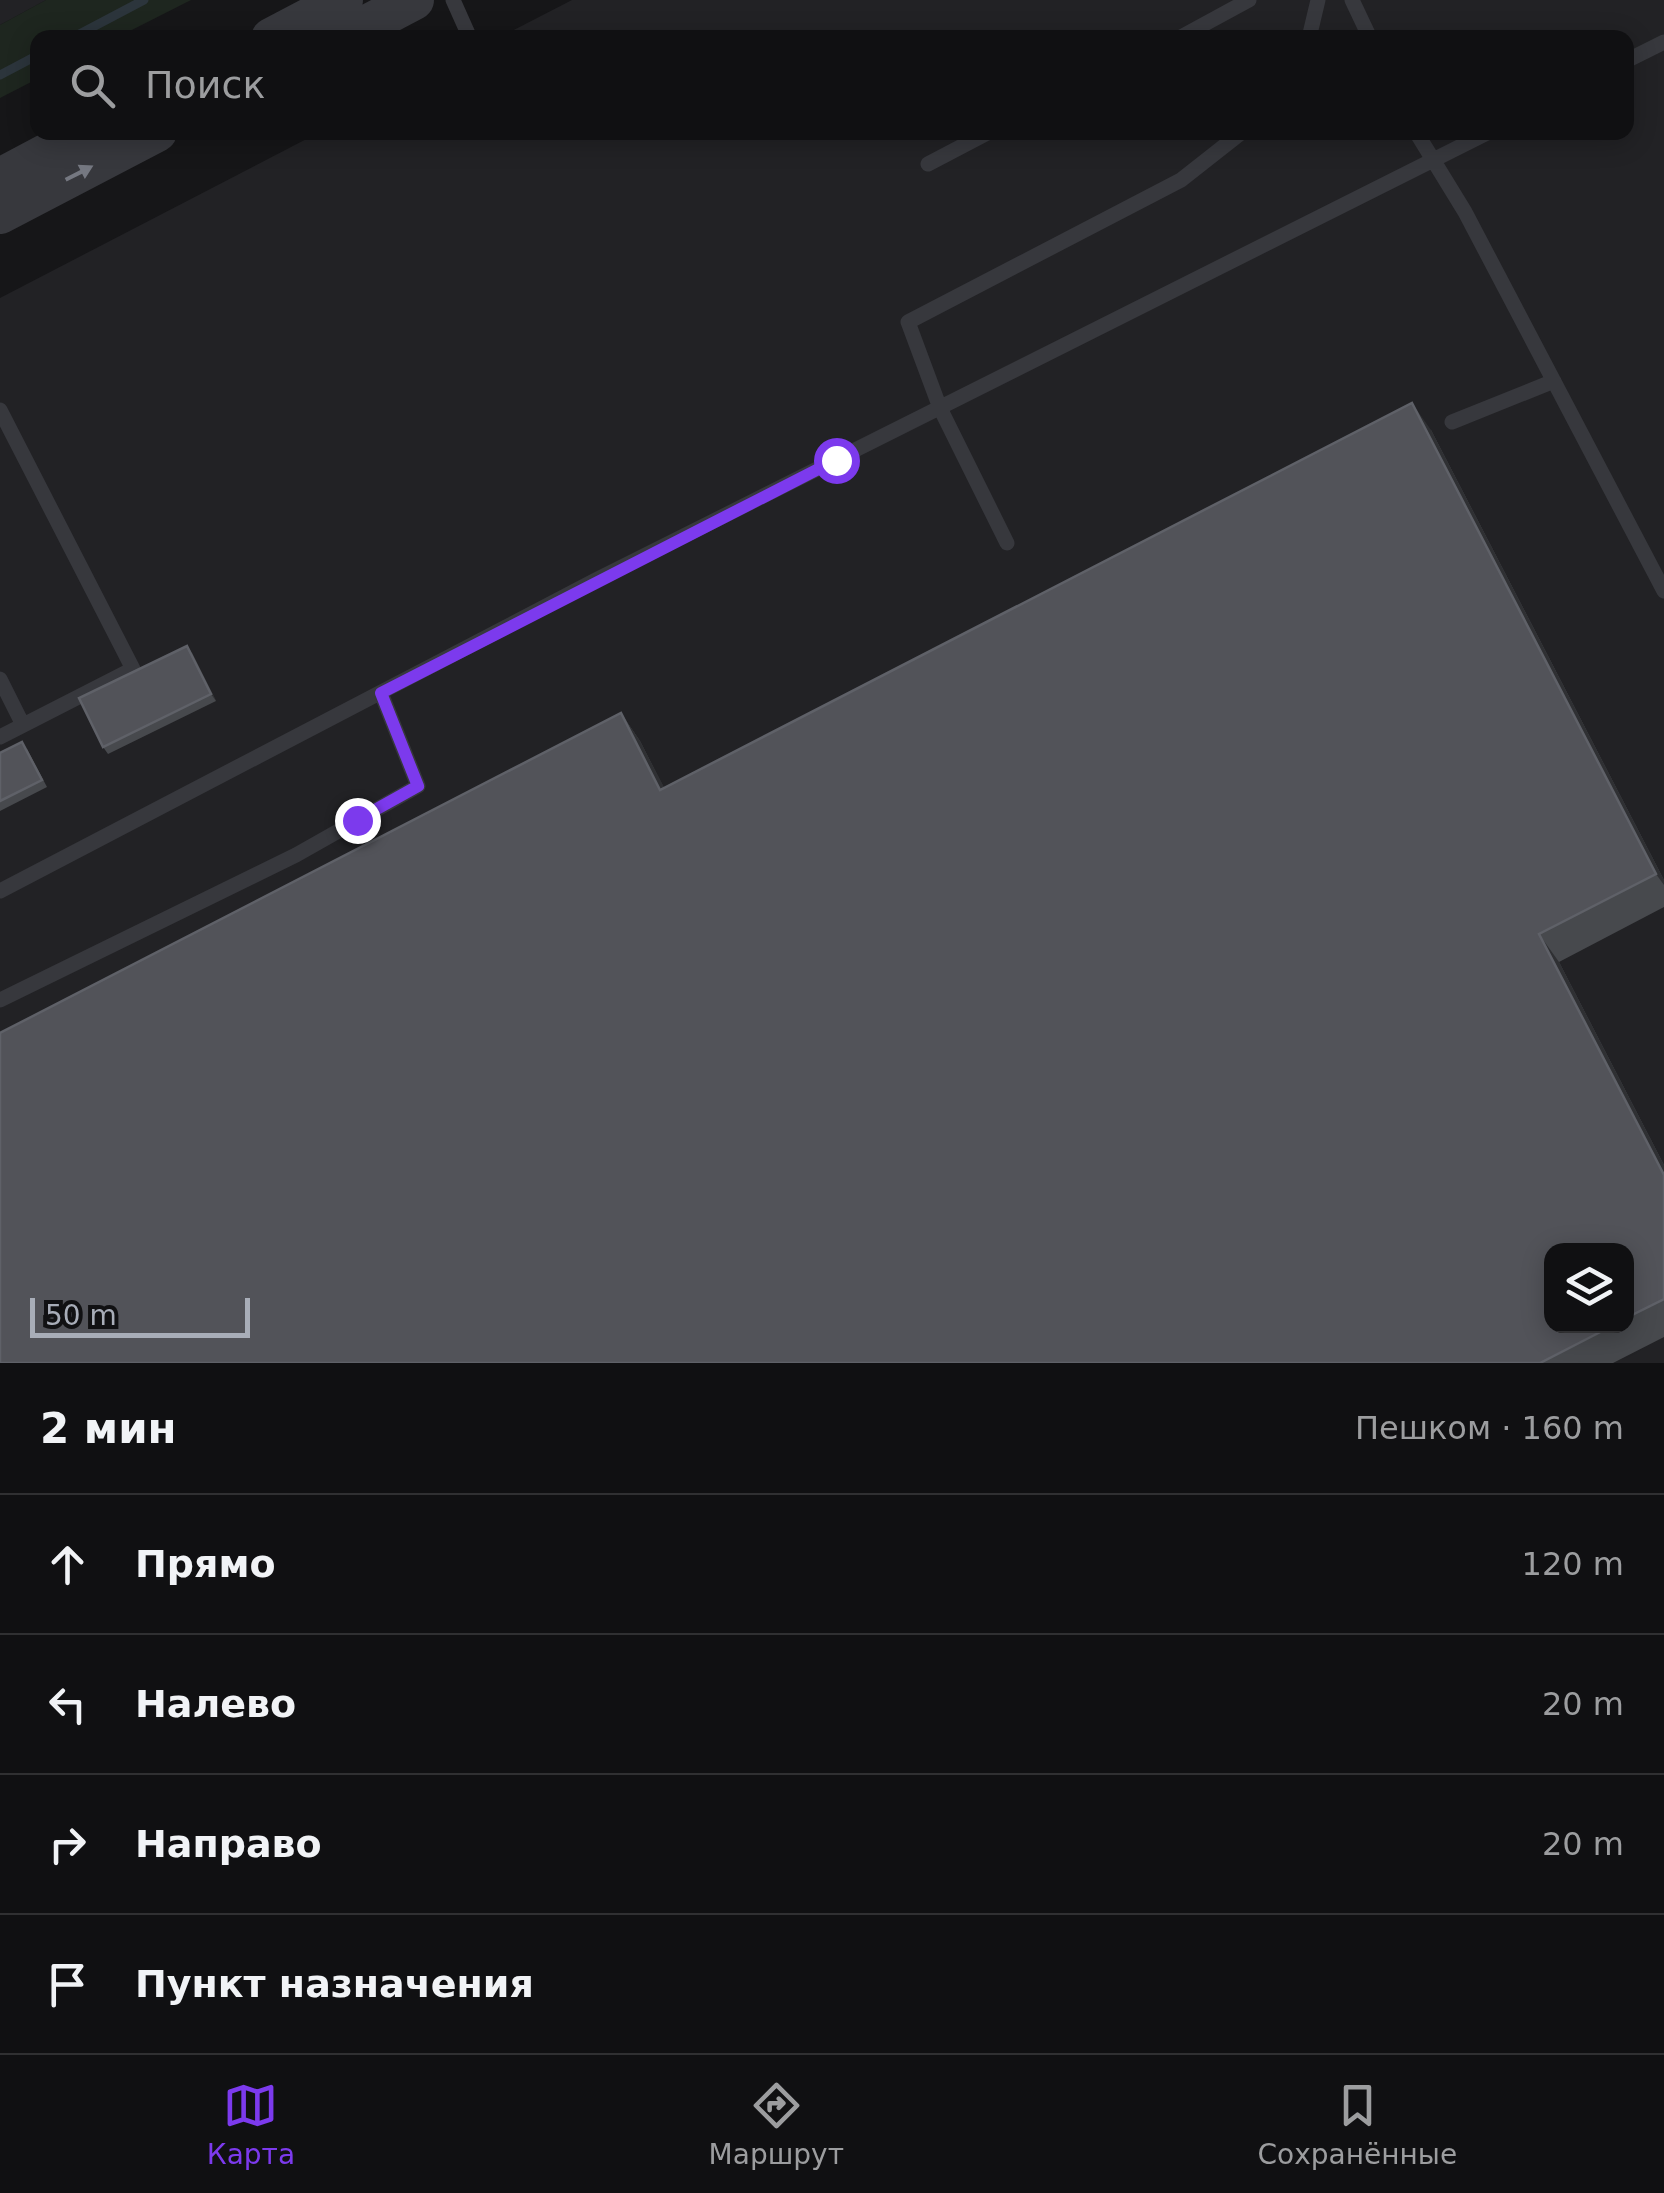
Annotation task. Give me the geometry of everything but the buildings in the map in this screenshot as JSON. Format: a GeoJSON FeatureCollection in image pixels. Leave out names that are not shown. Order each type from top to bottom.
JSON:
{"type":"FeatureCollection","features":[{"type":"Feature","properties":{"kind":"street"},"geometry":{"type":"LineString","coordinates":[[286,30],[343,0]]}},
{"type":"Feature","properties":{"kind":"street"},"geometry":{"type":"LineString","coordinates":[[357,30],[414,0]]}},
{"type":"Feature","properties":{"kind":"street"},"geometry":{"type":"LineString","coordinates":[[0,178],[72,140]]}},
{"type":"Feature","properties":{"kind":"street"},"geometry":{"type":"LineString","coordinates":[[0,214],[142,140]]}},
{"type":"Feature","properties":{"kind":"lane"},"geometry":{"type":"LineString","coordinates":[[453,0],[466,30]]}},
{"type":"Feature","properties":{"kind":"lane"},"geometry":{"type":"LineString","coordinates":[[1194,30],[1249,0]]}},
{"type":"Feature","properties":{"kind":"lane"},"geometry":{"type":"LineString","coordinates":[[1311,30],[1318,0]]}},
{"type":"Feature","properties":{"kind":"lane"},"geometry":{"type":"LineString","coordinates":[[1352,0],[1366,30]]}},
{"type":"Feature","properties":{"kind":"lane"},"geometry":{"type":"LineString","coordinates":[[1634,58],[1664,42]]}},
{"type":"Feature","properties":{"kind":"lane"},"geometry":{"type":"LineString","coordinates":[[928,164],[974,140]]}},
{"type":"Feature","properties":{"kind":"lane"},"geometry":{"type":"LineString","coordinates":[[1007,543],[940,408],[908,322],[1181,180],[1232,140]]}},
{"type":"Feature","properties":{"kind":"lane"},"geometry":{"type":"LineString","coordinates":[[1420,140],[1430,163],[1465,212],[1664,591]]}},
{"type":"Feature","properties":{"kind":"lane"},"geometry":{"type":"LineString","coordinates":[[0,892],[381,693],[1474,140]]}},
{"type":"Feature","properties":{"kind":"lane"},"geometry":{"type":"LineString","coordinates":[[1452,422],[1554,381]]}},
{"type":"Feature","properties":{"kind":"lane"},"geometry":{"type":"LineString","coordinates":[[0,410],[133,670],[0,737]]}},
{"type":"Feature","properties":{"kind":"lane"},"geometry":{"type":"LineString","coordinates":[[0,680],[24,725]]}},
{"type":"Feature","properties":{"kind":"lane"},"geometry":{"type":"LineString","coordinates":[[0,1000],[296,855],[418,786],[381,693]]}},
{"type":"Feature","properties":{"kind":"shaded area"},"geometry":{"type":"Polygon","coordinates":[[[0,0],[46,0],[0,25],[0,0]]]}},
{"type":"Feature","properties":{"kind":"shaded area"},"geometry":{"type":"Polygon","coordinates":[[[46,0],[191,0],[132,30],[30,30],[30,83],[0,98],[0,25],[46,0]]]}},
{"type":"Feature","properties":{"kind":"shaded area"},"geometry":{"type":"Polygon","coordinates":[[[572,0],[1664,0],[1664,1363],[0,1363],[0,298],[305,140],[1634,140],[1634,30],[514,30],[572,0]]]}},
{"type":"Feature","properties":{"kind":"waterway"},"geometry":{"type":"LineString","coordinates":[[87,30],[144,0]]}},
{"type":"Feature","properties":{"kind":"waterway"},"geometry":{"type":"LineString","coordinates":[[0,75],[30,59]]}},
{"type":"Feature","properties":{"kind":"route"},"geometry":{"type":"LineString","coordinates":[[357,820],[418,786],[381,693],[836,460]]}}]}
